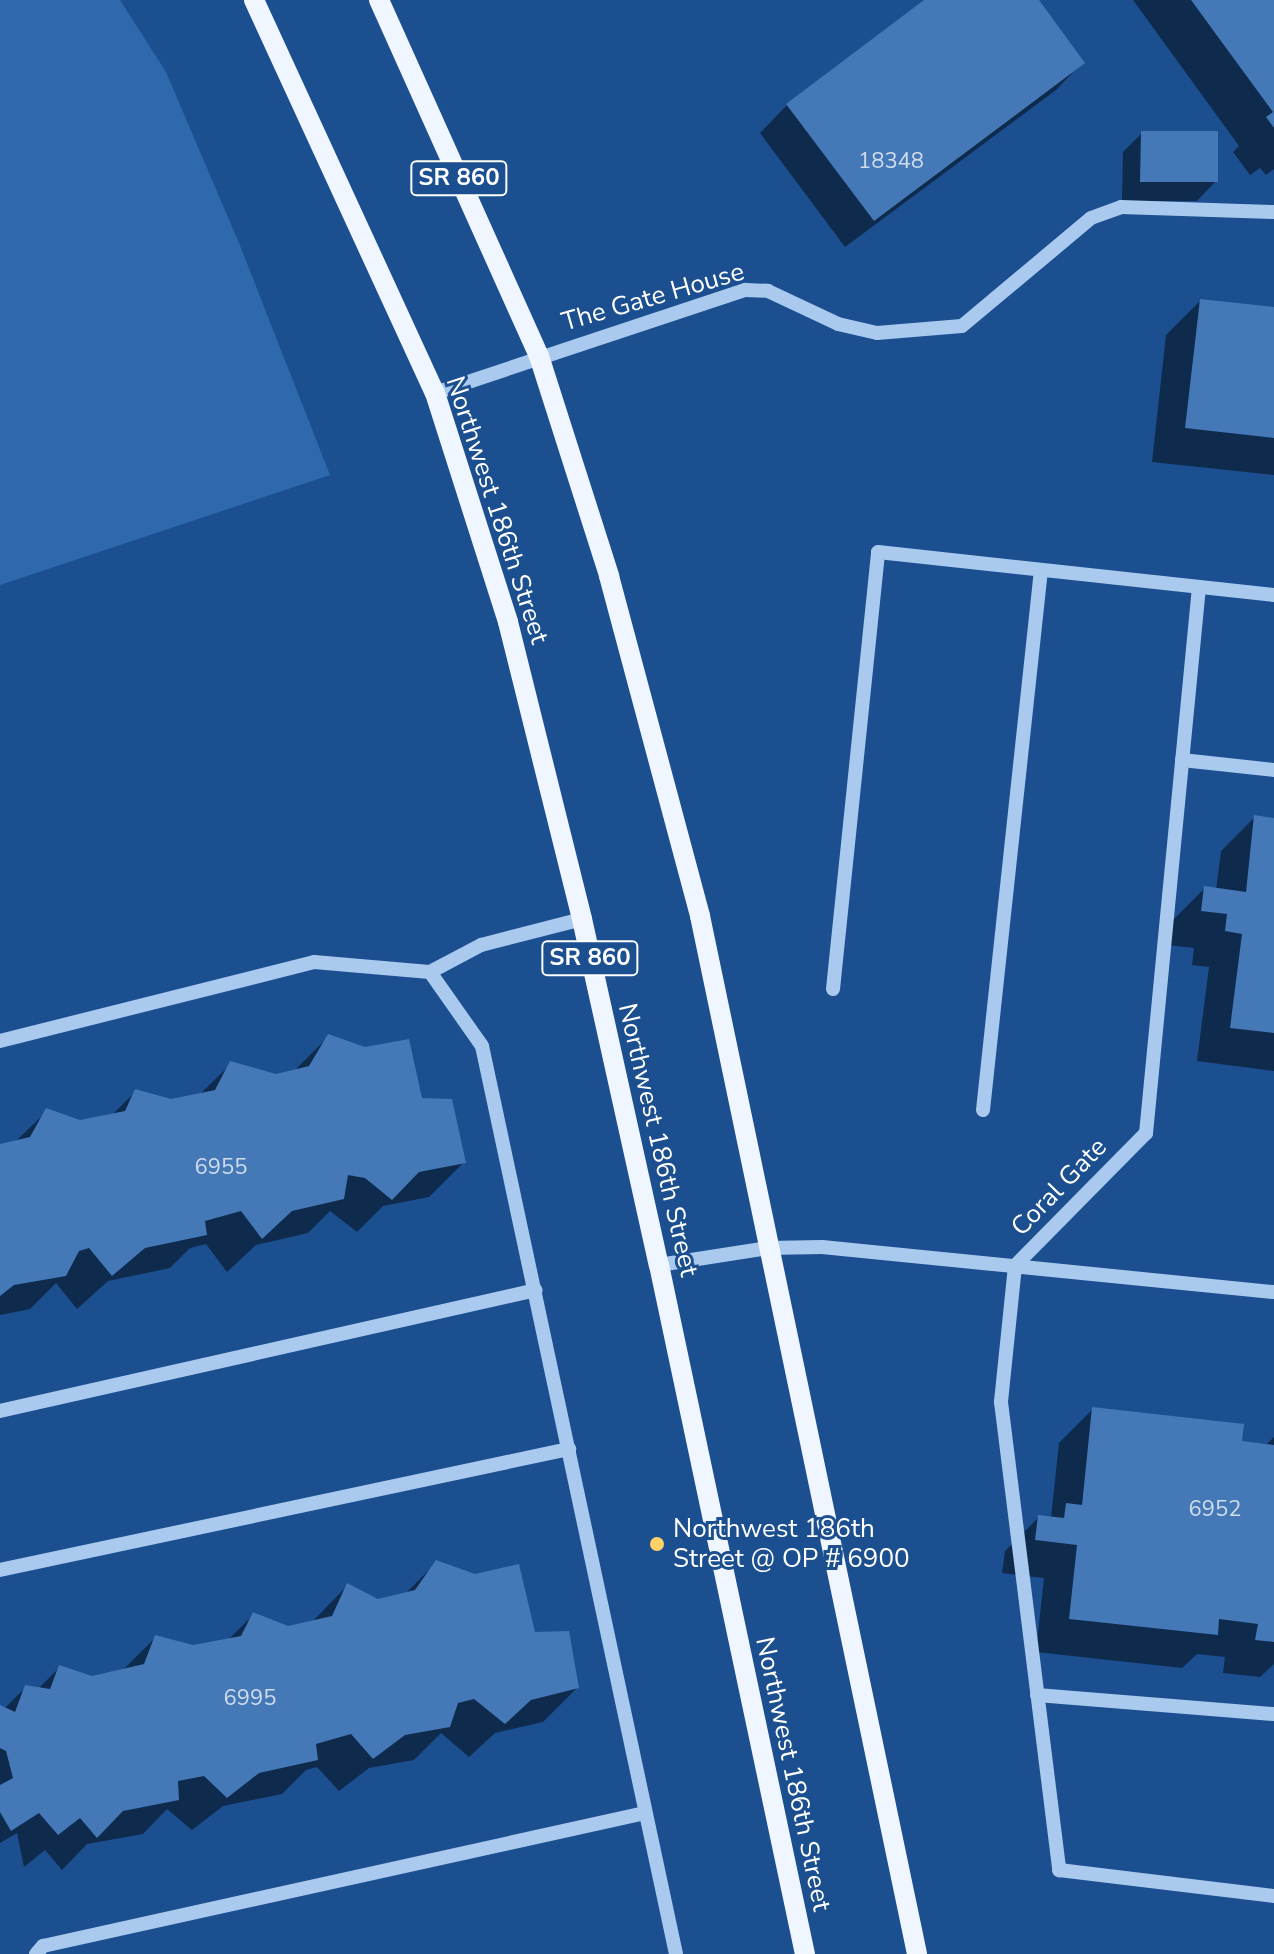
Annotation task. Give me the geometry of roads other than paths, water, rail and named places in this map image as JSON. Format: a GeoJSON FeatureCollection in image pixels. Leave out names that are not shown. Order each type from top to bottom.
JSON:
{"type":"FeatureCollection","features":[{"type":"Feature","properties":{"kind":"main road","name":"Northwest 186th Street"},"geometry":{"type":"LineString","coordinates":[[254,0],[435,393],[508,622],[582,919],[805,1954]]}},
{"type":"Feature","properties":{"kind":"main road","name":"SR 860"},"geometry":{"type":"LineString","coordinates":[[379,0],[539,356],[609,576],[700,916],[917,1954]]}},
{"type":"Feature","properties":{"kind":"street","name":"The Gate House"},"geometry":{"type":"LineString","coordinates":[[435,393],[745,290],[768,291],[838,324],[877,333],[962,326],[1091,218],[1121,207],[1274,212]]}},
{"type":"Feature","properties":{"kind":"street"},"geometry":{"type":"LineString","coordinates":[[833,989],[878,552],[1274,595]]}},
{"type":"Feature","properties":{"kind":"street"},"geometry":{"type":"LineString","coordinates":[[983,1110],[1041,570]]}},
{"type":"Feature","properties":{"kind":"street","name":"Coral Gate"},"geometry":{"type":"LineString","coordinates":[[1199,587],[1146,1133],[1015,1266],[1001,1402],[1059,1870],[1274,1896]]}},
{"type":"Feature","properties":{"kind":"street"},"geometry":{"type":"LineString","coordinates":[[1182,760],[1274,770]]}},
{"type":"Feature","properties":{"kind":"street"},"geometry":{"type":"LineString","coordinates":[[0,1041],[314,962],[430,972],[481,945],[582,919]]}},
{"type":"Feature","properties":{"kind":"street"},"geometry":{"type":"LineString","coordinates":[[430,972],[482,1046],[676,1954]]}},
{"type":"Feature","properties":{"kind":"street"},"geometry":{"type":"LineString","coordinates":[[659,1265],[767,1248],[822,1247],[1274,1292]]}},
{"type":"Feature","properties":{"kind":"street"},"geometry":{"type":"LineString","coordinates":[[0,1411],[536,1290]]}},
{"type":"Feature","properties":{"kind":"street"},"geometry":{"type":"LineString","coordinates":[[0,1570],[569,1449]]}},
{"type":"Feature","properties":{"kind":"street"},"geometry":{"type":"LineString","coordinates":[[1037,1695],[1274,1714]]}},
{"type":"Feature","properties":{"kind":"street"},"geometry":{"type":"LineString","coordinates":[[36,1954],[43,1946],[645,1813]]}},
{"type":"Feature","properties":{"kind":"place","name":"Northwest 186th Street @ OP # 6900"},"geometry":{"type":"Point","coordinates":[657,1544]}}]}
